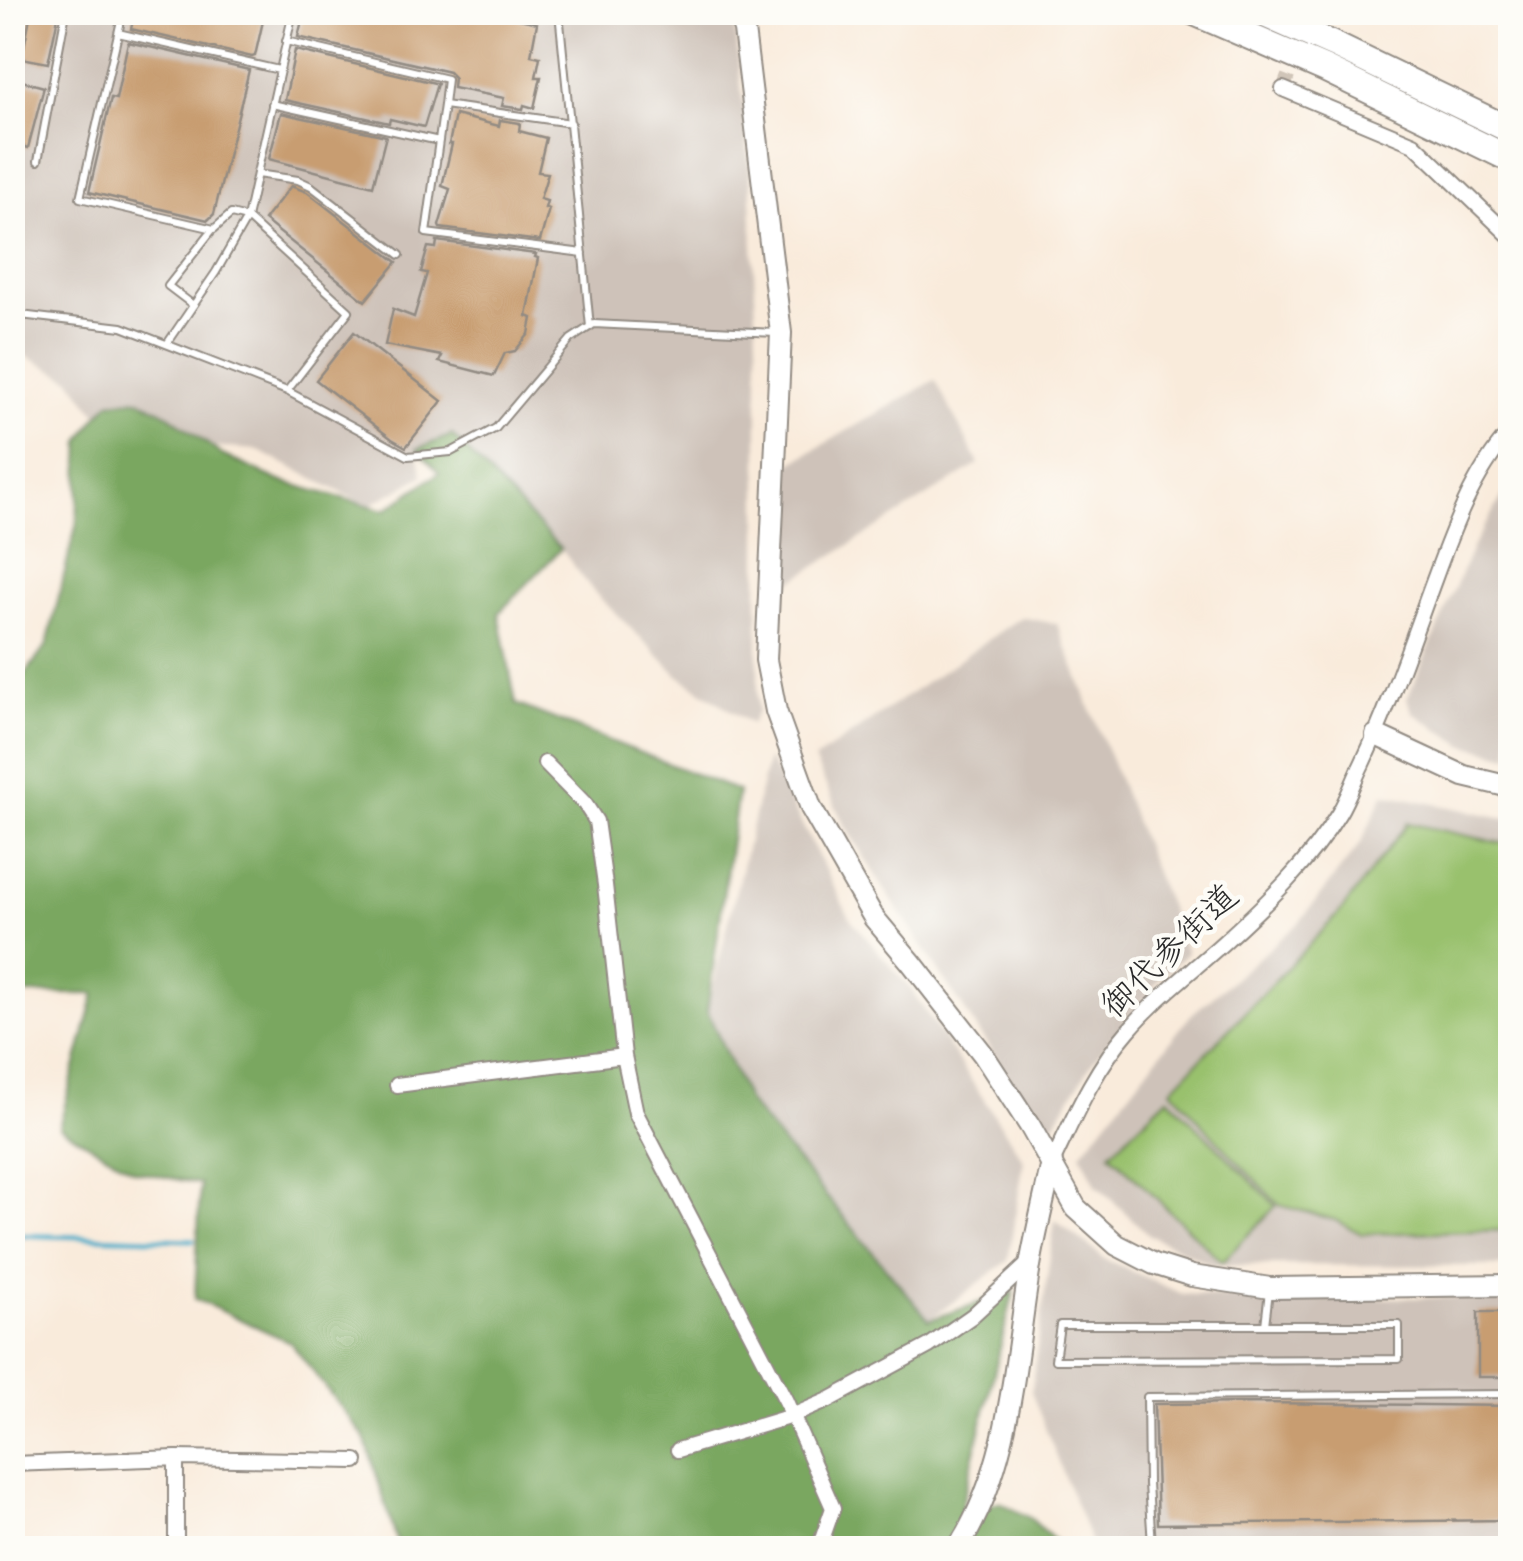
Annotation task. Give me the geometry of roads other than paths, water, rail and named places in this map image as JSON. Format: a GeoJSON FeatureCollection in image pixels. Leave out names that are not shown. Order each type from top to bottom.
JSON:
{"type":"FeatureCollection","features":[{"type":"Feature","properties":{"kind":"highway"},"geometry":{"type":"LineString","coordinates":[[1193,12],[1325,69],[1510,159]]}},
{"type":"Feature","properties":{"kind":"highway"},"geometry":{"type":"LineString","coordinates":[[1259,12],[1510,130]]}},
{"type":"Feature","properties":{"kind":"street"},"geometry":{"type":"LineString","coordinates":[[738,12],[744,30],[781,333],[766,660],[776,711],[811,808],[874,918],[983,1054],[1052,1162],[1076,1208],[1117,1245],[1154,1264],[1192,1276],[1270,1288],[1510,1285]]}},
{"type":"Feature","properties":{"kind":"street"},"geometry":{"type":"LineString","coordinates":[[1284,89],[1414,144],[1510,236]]}},
{"type":"Feature","properties":{"kind":"street","name":"御代参街道"},"geometry":{"type":"LineString","coordinates":[[958,1548],[973,1526],[1002,1449],[1031,1261],[1052,1162],[1086,1091],[1130,1028],[1295,874],[1339,812],[1376,735],[1462,509],[1510,432]]}},
{"type":"Feature","properties":{"kind":"street"},"geometry":{"type":"LineString","coordinates":[[1376,735],[1464,776],[1510,787]]}},
{"type":"Feature","properties":{"kind":"street"},"geometry":{"type":"LineString","coordinates":[[545,763],[596,821],[624,1056],[636,1113],[722,1275],[833,1508],[819,1548]]}},
{"type":"Feature","properties":{"kind":"street"},"geometry":{"type":"LineString","coordinates":[[396,1085],[624,1056]]}},
{"type":"Feature","properties":{"kind":"street"},"geometry":{"type":"LineString","coordinates":[[678,1450],[792,1416],[829,1400],[929,1346],[972,1316],[1031,1261]]}},
{"type":"Feature","properties":{"kind":"street"},"geometry":{"type":"LineString","coordinates":[[176,1458],[176,1548]]}},
{"type":"Feature","properties":{"kind":"street"},"geometry":{"type":"LineString","coordinates":[[12,1464],[176,1458],[356,1461]]}},
{"type":"Feature","properties":{"kind":"lane"},"geometry":{"type":"LineString","coordinates":[[38,160],[66,12]]}},
{"type":"Feature","properties":{"kind":"lane"},"geometry":{"type":"LineString","coordinates":[[123,12],[80,198],[214,228]]}},
{"type":"Feature","properties":{"kind":"lane"},"geometry":{"type":"LineString","coordinates":[[167,344],[246,218],[293,12]]}},
{"type":"Feature","properties":{"kind":"lane"},"geometry":{"type":"LineString","coordinates":[[560,12],[590,327]]}},
{"type":"Feature","properties":{"kind":"lane"},"geometry":{"type":"LineString","coordinates":[[118,33],[279,70]]}},
{"type":"Feature","properties":{"kind":"lane"},"geometry":{"type":"LineString","coordinates":[[286,40],[447,79],[426,233],[583,254]]}},
{"type":"Feature","properties":{"kind":"lane"},"geometry":{"type":"LineString","coordinates":[[272,104],[438,141]]}},
{"type":"Feature","properties":{"kind":"lane"},"geometry":{"type":"LineString","coordinates":[[444,105],[570,123]]}},
{"type":"Feature","properties":{"kind":"lane"},"geometry":{"type":"LineString","coordinates":[[257,174],[298,180],[311,186],[400,255]]}},
{"type":"Feature","properties":{"kind":"lane"},"geometry":{"type":"LineString","coordinates":[[193,306],[168,286],[214,228],[231,214],[246,218],[349,311],[287,391]]}},
{"type":"Feature","properties":{"kind":"lane"},"geometry":{"type":"LineString","coordinates":[[12,314],[122,327],[287,391],[408,456],[451,452],[496,428],[570,339],[594,324],[781,333]]}},
{"type":"Feature","properties":{"kind":"lane"},"geometry":{"type":"LineString","coordinates":[[1265,1325],[1270,1288]]}},
{"type":"Feature","properties":{"kind":"lane"},"geometry":{"type":"LineString","coordinates":[[1060,1325],[1265,1325],[1398,1325],[1399,1358],[1055,1360],[1060,1325]]}},
{"type":"Feature","properties":{"kind":"lane"},"geometry":{"type":"LineString","coordinates":[[1510,1394],[1147,1396],[1152,1545],[1510,1547]]}},
{"type":"Feature","properties":{"kind":"waterway"},"geometry":{"type":"LineString","coordinates":[[12,1235],[193,1240]]}},
{"type":"Feature","properties":{"kind":"tunnel"},"geometry":{"type":"LineString","coordinates":[[1283,89],[1313,12]]}}]}
